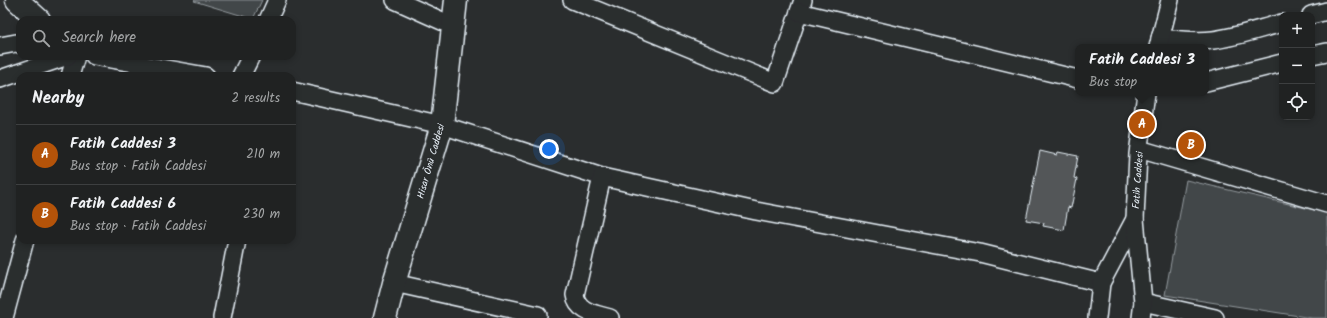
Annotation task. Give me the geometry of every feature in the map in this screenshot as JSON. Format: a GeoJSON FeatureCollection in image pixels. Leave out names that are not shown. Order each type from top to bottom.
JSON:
{"type":"FeatureCollection","features":[{"type":"Feature","properties":{"kind":"main road"},"geometry":{"type":"LineString","coordinates":[[17,0],[35,16]]}},
{"type":"Feature","properties":{"kind":"main road","name":"Hisar Önü Caddesi"},"geometry":{"type":"LineString","coordinates":[[385,318],[394,283],[442,125],[456,0]]}},
{"type":"Feature","properties":{"kind":"street"},"geometry":{"type":"LineString","coordinates":[[270,16],[277,0]]}},
{"type":"Feature","properties":{"kind":"street"},"geometry":{"type":"LineString","coordinates":[[395,0],[453,26]]}},
{"type":"Feature","properties":{"kind":"street"},"geometry":{"type":"LineString","coordinates":[[572,0],[775,83],[801,6],[1075,78]]}},
{"type":"Feature","properties":{"kind":"street"},"geometry":{"type":"LineString","coordinates":[[1170,0],[1159,42],[1212,40],[1232,37],[1279,24]]}},
{"type":"Feature","properties":{"kind":"street"},"geometry":{"type":"LineString","coordinates":[[1315,14],[1327,11]]}},
{"type":"Feature","properties":{"kind":"street"},"geometry":{"type":"LineString","coordinates":[[0,46],[16,43]]}},
{"type":"Feature","properties":{"kind":"street"},"geometry":{"type":"LineString","coordinates":[[1315,54],[1327,52]]}},
{"type":"Feature","properties":{"kind":"street"},"geometry":{"type":"LineString","coordinates":[[21,72],[56,60]]}},
{"type":"Feature","properties":{"kind":"street"},"geometry":{"type":"LineString","coordinates":[[71,72],[75,60]]}},
{"type":"Feature","properties":{"kind":"street"},"geometry":{"type":"LineString","coordinates":[[116,60],[184,72]]}},
{"type":"Feature","properties":{"kind":"street"},"geometry":{"type":"LineString","coordinates":[[243,72],[249,60]]}},
{"type":"Feature","properties":{"kind":"street"},"geometry":{"type":"LineString","coordinates":[[1209,81],[1279,64]]}},
{"type":"Feature","properties":{"kind":"street"},"geometry":{"type":"LineString","coordinates":[[0,79],[16,74]]}},
{"type":"Feature","properties":{"kind":"street"},"geometry":{"type":"LineString","coordinates":[[296,92],[442,125],[602,177],[756,211],[980,253],[1101,283]]}},
{"type":"Feature","properties":{"kind":"street","name":"Fatih Caddesi"},"geometry":{"type":"LineString","coordinates":[[1142,310],[1135,219],[1139,149],[1146,96]]}},
{"type":"Feature","properties":{"kind":"street"},"geometry":{"type":"LineString","coordinates":[[1139,149],[1327,204]]}},
{"type":"Feature","properties":{"kind":"street"},"geometry":{"type":"LineString","coordinates":[[602,177],[575,295],[577,304],[581,309],[610,318]]}},
{"type":"Feature","properties":{"kind":"street","name":"Fatih Caddesi"},"geometry":{"type":"LineString","coordinates":[[1097,318],[1101,283],[1135,219]]}},
{"type":"Feature","properties":{"kind":"street"},"geometry":{"type":"LineString","coordinates":[[4,318],[24,244]]}},
{"type":"Feature","properties":{"kind":"street"},"geometry":{"type":"LineString","coordinates":[[222,318],[236,244]]}},
{"type":"Feature","properties":{"kind":"street"},"geometry":{"type":"LineString","coordinates":[[394,283],[538,315]]}},
{"type":"Feature","properties":{"kind":"street"},"geometry":{"type":"LineString","coordinates":[[1142,310],[1215,318]]}},
{"type":"Feature","properties":{"kind":"shaded area"},"geometry":{"type":"Polygon","coordinates":[[[262,0],[254,16],[243,16],[194,1],[262,0]]]}},
{"type":"Feature","properties":{"kind":"shaded area"},"geometry":{"type":"Polygon","coordinates":[[[1186,180],[1327,213],[1327,318],[1312,318],[1165,295],[1186,180]]]}},
{"type":"Feature","properties":{"kind":"building"},"geometry":{"type":"Polygon","coordinates":[[[1040,151],[1057,155],[1058,152],[1078,156],[1074,178],[1077,179],[1071,208],[1068,207],[1064,230],[1043,226],[1044,223],[1026,220],[1040,151]]]}},
{"type":"Feature","properties":{"kind":"place","name":"Fatih Caddesi 3"},"geometry":{"type":"Point","coordinates":[1142,124]}},
{"type":"Feature","properties":{"kind":"place","name":"Fatih Caddesi 6"},"geometry":{"type":"Point","coordinates":[1191,145]}}]}
